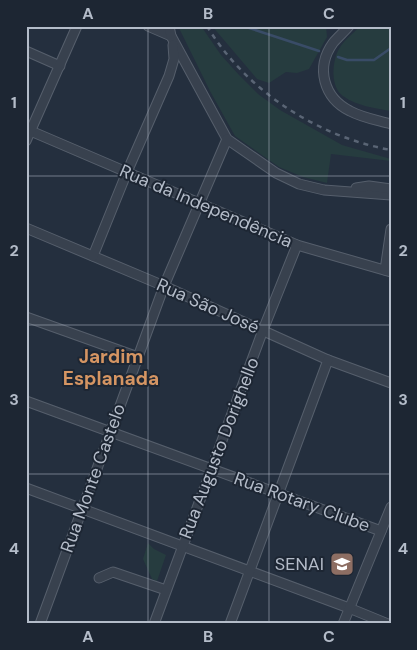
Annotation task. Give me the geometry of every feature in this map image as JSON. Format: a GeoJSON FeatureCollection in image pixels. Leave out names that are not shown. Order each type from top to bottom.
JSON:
{"type":"FeatureCollection","features":[{"type":"Feature","properties":{"kind":"street"},"geometry":{"type":"LineString","coordinates":[[26,141],[28,130],[78,26]]}},
{"type":"Feature","properties":{"kind":"street"},"geometry":{"type":"LineString","coordinates":[[148,26],[171,34],[227,139],[276,173],[309,187],[391,195]]}},
{"type":"Feature","properties":{"kind":"street"},"geometry":{"type":"LineString","coordinates":[[349,26],[332,44],[325,59],[324,80],[328,92],[349,111],[391,124]]}},
{"type":"Feature","properties":{"kind":"street"},"geometry":{"type":"LineString","coordinates":[[94,256],[127,172],[169,76],[174,59],[171,34]]}},
{"type":"Feature","properties":{"kind":"street"},"geometry":{"type":"LineString","coordinates":[[26,51],[60,66]]}},
{"type":"Feature","properties":{"kind":"street"},"geometry":{"type":"LineString","coordinates":[[169,76],[178,70],[193,77]]}},
{"type":"Feature","properties":{"kind":"street","name":"Rua da Independência"},"geometry":{"type":"LineString","coordinates":[[28,130],[297,245],[388,271]]}},
{"type":"Feature","properties":{"kind":"street","name":"Rua Monte Castelo"},"geometry":{"type":"LineString","coordinates":[[40,624],[164,286],[227,139]]}},
{"type":"Feature","properties":{"kind":"street"},"geometry":{"type":"LineString","coordinates":[[346,190],[369,186],[391,189]]}},
{"type":"Feature","properties":{"kind":"street","name":"Rua São José"},"geometry":{"type":"LineString","coordinates":[[26,228],[164,286],[328,360],[391,383]]}},
{"type":"Feature","properties":{"kind":"street"},"geometry":{"type":"LineString","coordinates":[[388,271],[391,229]]}},
{"type":"Feature","properties":{"kind":"street","name":"Rua Augusto Dorighello"},"geometry":{"type":"LineString","coordinates":[[154,624],[263,330],[297,245]]}},
{"type":"Feature","properties":{"kind":"street"},"geometry":{"type":"LineString","coordinates":[[26,317],[138,357]]}},
{"type":"Feature","properties":{"kind":"street"},"geometry":{"type":"LineString","coordinates":[[230,624],[328,360]]}},
{"type":"Feature","properties":{"kind":"street","name":"Rua Rotary Clube"},"geometry":{"type":"LineString","coordinates":[[26,401],[381,531]]}},
{"type":"Feature","properties":{"kind":"street"},"geometry":{"type":"LineString","coordinates":[[26,488],[250,570],[388,624]]}},
{"type":"Feature","properties":{"kind":"street"},"geometry":{"type":"LineString","coordinates":[[342,624],[391,507]]}},
{"type":"Feature","properties":{"kind":"street"},"geometry":{"type":"LineString","coordinates":[[99,578],[113,572],[166,590]]}},
{"type":"Feature","properties":{"kind":"green space"},"geometry":{"type":"Polygon","coordinates":[[[178,26],[201,26],[221,55],[239,75],[258,94],[280,110],[342,145],[391,159],[391,161],[331,154],[327,183],[303,177],[279,167],[235,136],[178,26]]]}},
{"type":"Feature","properties":{"kind":"green space"},"geometry":{"type":"Polygon","coordinates":[[[212,26],[326,26],[327,37],[309,69],[297,73],[286,72],[269,83],[257,79],[212,26]]]}},
{"type":"Feature","properties":{"kind":"green space"},"geometry":{"type":"Polygon","coordinates":[[[360,26],[391,26],[391,111],[354,102],[343,96],[336,87],[334,67],[337,54],[343,43],[360,26]]]}},
{"type":"Feature","properties":{"kind":"green space"},"geometry":{"type":"Polygon","coordinates":[[[148,543],[154,549],[166,555],[157,581],[152,579],[143,559],[148,543]]]}},
{"type":"Feature","properties":{"kind":"waterway"},"geometry":{"type":"LineString","coordinates":[[243,26],[319,51]]}},
{"type":"Feature","properties":{"kind":"waterway"},"geometry":{"type":"LineString","coordinates":[[338,57],[347,60],[374,60],[391,48]]}},
{"type":"Feature","properties":{"kind":"railway"},"geometry":{"type":"LineString","coordinates":[[207,26],[242,71],[286,108],[337,134],[364,144],[391,150]]}},
{"type":"Feature","properties":{"kind":"place","name":"SENAI"},"geometry":{"type":"Point","coordinates":[342,564]}},
{"type":"Feature","properties":{"kind":"district","name":"Jardim Esplanada"},"geometry":{"type":"Point","coordinates":[111,367]}}]}
